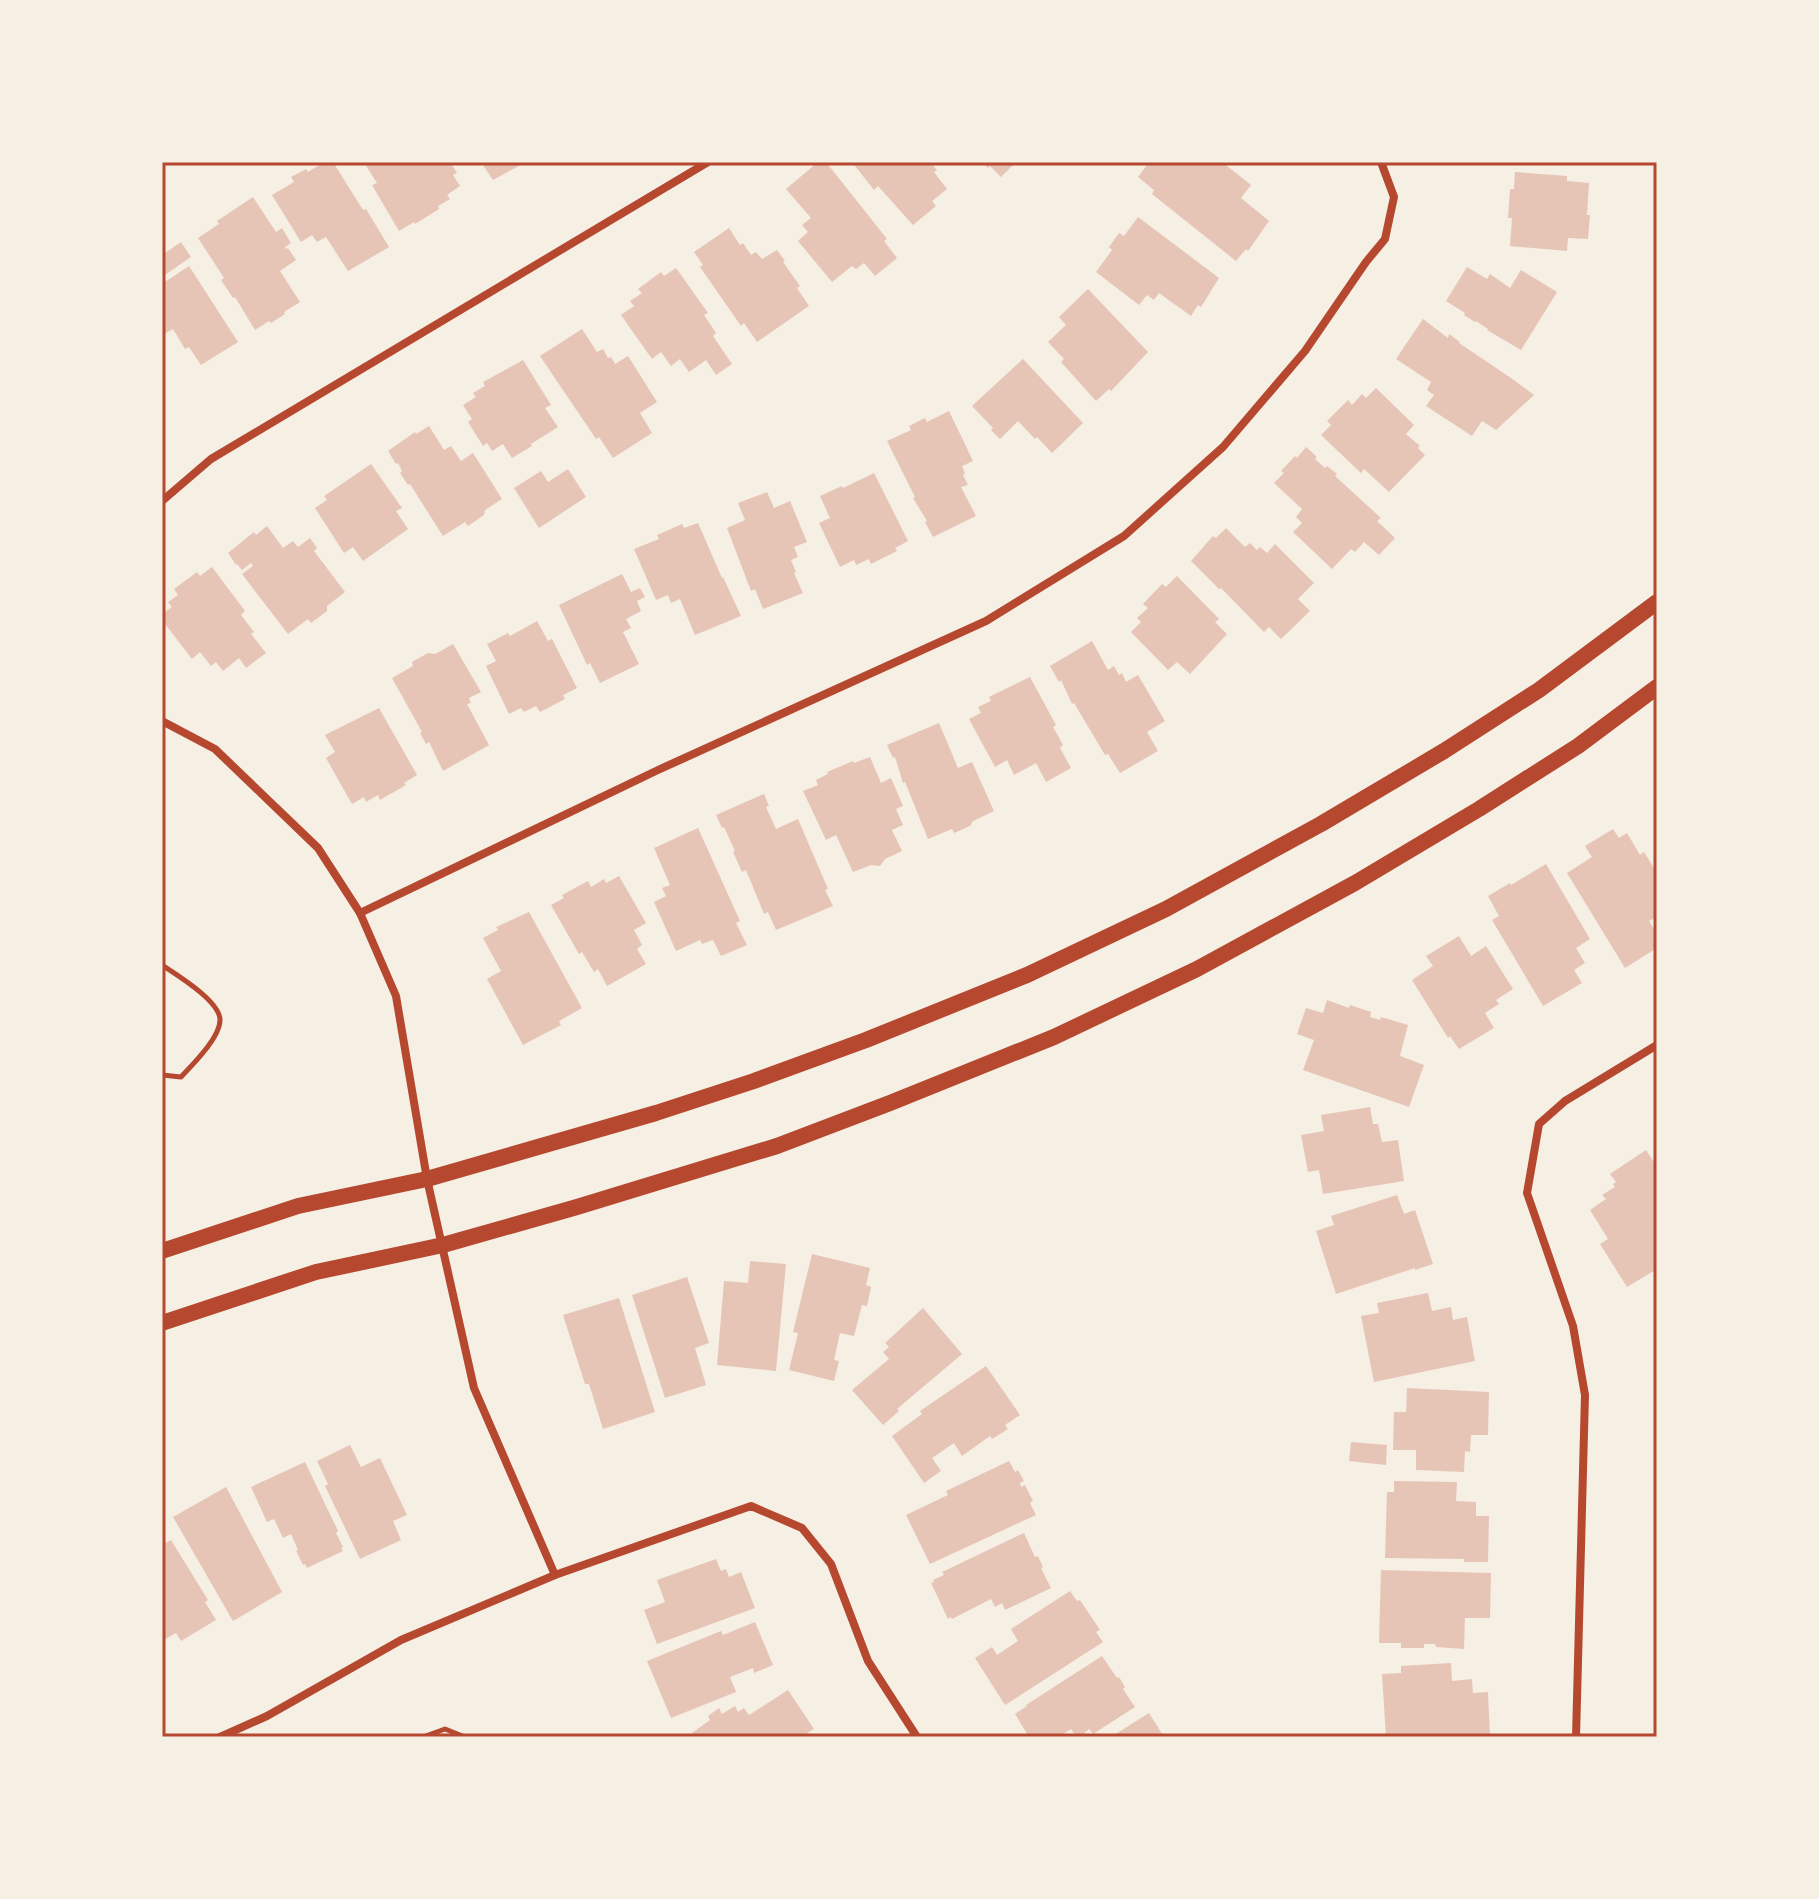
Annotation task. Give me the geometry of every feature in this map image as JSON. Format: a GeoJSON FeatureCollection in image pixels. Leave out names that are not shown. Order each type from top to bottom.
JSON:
{"type":"FeatureCollection","features":[{"type":"Feature","properties":{"kind":"main road"},"geometry":{"type":"LineString","coordinates":[[162,1251],[298,1206],[427,1179],[754,1081],[1027,975],[1166,909],[1321,824],[1539,690],[1657,602]]}},
{"type":"Feature","properties":{"kind":"main road"},"geometry":{"type":"LineString","coordinates":[[162,1323],[316,1272],[443,1245],[777,1146],[1054,1037],[1197,969],[1355,883],[1565,754],[1657,687]]}},
{"type":"Feature","properties":{"kind":"street"},"geometry":{"type":"LineString","coordinates":[[162,501],[211,459],[708,162]]}},
{"type":"Feature","properties":{"kind":"street"},"geometry":{"type":"LineString","coordinates":[[360,913],[658,770],[986,621],[1124,536],[1223,447],[1305,351],[1385,239],[1394,197],[1381,162]]}},
{"type":"Feature","properties":{"kind":"street"},"geometry":{"type":"LineString","coordinates":[[162,721],[215,749],[318,848],[360,913],[396,996],[427,1179],[474,1388],[555,1575]]}},
{"type":"Feature","properties":{"kind":"street"},"geometry":{"type":"LineString","coordinates":[[1576,1737],[1585,1395],[1573,1326],[1527,1193],[1539,1124],[1565,1101],[1657,1045]]}},
{"type":"Feature","properties":{"kind":"street"},"geometry":{"type":"LineString","coordinates":[[220,1737],[267,1716],[401,1640],[555,1575],[751,1506],[802,1528],[831,1564],[868,1661],[917,1737]]}},
{"type":"Feature","properties":{"kind":"path"},"geometry":{"type":"LineString","coordinates":[[162,965],[215,1006],[220,1019],[217,1032],[181,1077],[162,1075]]}},
{"type":"Feature","properties":{"kind":"path"},"geometry":{"type":"LineString","coordinates":[[423,1737],[445,1729],[465,1737]]}},
{"type":"Feature","properties":{"kind":"building"},"geometry":{"type":"Polygon","coordinates":[[[324,162],[333,162],[389,247],[348,271],[326,237],[317,242],[312,235],[301,242],[272,195],[294,182],[291,177],[306,169],[308,172],[324,162]]]}},
{"type":"Feature","properties":{"kind":"building"},"geometry":{"type":"Polygon","coordinates":[[[450,162],[460,186],[447,195],[450,199],[438,206],[439,209],[399,231],[372,185],[377,183],[365,164],[450,162]]]}},
{"type":"Feature","properties":{"kind":"building"},"geometry":{"type":"Polygon","coordinates":[[[481,162],[526,162],[493,180],[481,162]]]}},
{"type":"Feature","properties":{"kind":"building"},"geometry":{"type":"Polygon","coordinates":[[[818,162],[826,162],[887,239],[884,241],[897,258],[875,276],[864,263],[856,269],[852,266],[832,282],[798,241],[808,232],[802,225],[811,218],[786,189],[818,162]]]}},
{"type":"Feature","properties":{"kind":"building"},"geometry":{"type":"Polygon","coordinates":[[[852,162],[930,162],[947,189],[932,201],[936,206],[913,225],[878,186],[874,190],[852,162]]]}},
{"type":"Feature","properties":{"kind":"building"},"geometry":{"type":"Polygon","coordinates":[[[982,162],[1016,162],[1001,177],[982,162]]]}},
{"type":"Feature","properties":{"kind":"building"},"geometry":{"type":"Polygon","coordinates":[[[1149,162],[1222,162],[1251,185],[1241,198],[1269,221],[1248,251],[1246,249],[1236,261],[1152,194],[1154,190],[1138,177],[1149,162]]]}},
{"type":"Feature","properties":{"kind":"building"},"geometry":{"type":"Polygon","coordinates":[[[1515,172],[1567,176],[1567,181],[1589,183],[1588,239],[1568,238],[1567,251],[1510,246],[1512,218],[1508,218],[1515,172]]]}},
{"type":"Feature","properties":{"kind":"building"},"geometry":{"type":"Polygon","coordinates":[[[253,197],[276,232],[282,228],[291,243],[285,247],[296,260],[280,271],[300,302],[271,323],[269,321],[255,330],[221,280],[224,278],[198,238],[253,197]]]}},
{"type":"Feature","properties":{"kind":"building"},"geometry":{"type":"Polygon","coordinates":[[[1138,217],[1219,278],[1201,307],[1198,305],[1191,316],[1159,293],[1154,300],[1147,295],[1139,305],[1096,272],[1112,250],[1109,247],[1119,233],[1124,236],[1138,217]]]}},
{"type":"Feature","properties":{"kind":"building"},"geometry":{"type":"Polygon","coordinates":[[[729,228],[751,255],[756,252],[762,259],[777,250],[809,306],[757,342],[744,323],[741,326],[700,267],[703,265],[694,252],[729,228]]]}},
{"type":"Feature","properties":{"kind":"building"},"geometry":{"type":"Polygon","coordinates":[[[181,242],[191,257],[162,277],[162,255],[181,242]]]}},
{"type":"Feature","properties":{"kind":"building"},"geometry":{"type":"Polygon","coordinates":[[[189,266],[238,342],[201,365],[189,347],[185,349],[173,329],[162,335],[162,284],[189,266]]]}},
{"type":"Feature","properties":{"kind":"building"},"geometry":{"type":"Polygon","coordinates":[[[1467,267],[1487,279],[1490,274],[1510,288],[1521,270],[1557,292],[1521,350],[1446,301],[1467,267]]]}},
{"type":"Feature","properties":{"kind":"building"},"geometry":{"type":"Polygon","coordinates":[[[676,268],[708,313],[704,315],[716,333],[713,336],[732,364],[716,375],[706,360],[689,372],[680,359],[671,366],[661,352],[652,359],[621,315],[634,306],[630,301],[642,293],[638,289],[661,272],[664,276],[676,268]]]}},
{"type":"Feature","properties":{"kind":"building"},"geometry":{"type":"Polygon","coordinates":[[[1088,289],[1148,352],[1111,391],[1109,389],[1096,401],[1061,362],[1064,359],[1048,342],[1066,325],[1059,317],[1088,289]]]}},
{"type":"Feature","properties":{"kind":"building"},"geometry":{"type":"Polygon","coordinates":[[[1423,319],[1534,395],[1496,430],[1482,421],[1472,436],[1426,406],[1434,395],[1427,390],[1431,382],[1396,359],[1423,319]]]}},
{"type":"Feature","properties":{"kind":"building"},"geometry":{"type":"Polygon","coordinates":[[[582,329],[597,352],[603,349],[615,364],[628,356],[657,402],[640,413],[652,433],[613,458],[599,437],[596,439],[540,356],[582,329]]]}},
{"type":"Feature","properties":{"kind":"building"},"geometry":{"type":"Polygon","coordinates":[[[1023,359],[1083,423],[1052,453],[1018,421],[1000,439],[972,406],[1023,359]]]}},
{"type":"Feature","properties":{"kind":"building"},"geometry":{"type":"Polygon","coordinates":[[[523,360],[551,405],[545,408],[558,427],[512,458],[503,444],[492,451],[487,443],[483,446],[468,422],[472,419],[463,405],[476,397],[473,393],[485,386],[483,382],[523,360]]]}},
{"type":"Feature","properties":{"kind":"building"},"geometry":{"type":"Polygon","coordinates":[[[1376,388],[1414,425],[1406,434],[1425,455],[1389,492],[1364,469],[1361,473],[1321,435],[1331,425],[1327,421],[1348,400],[1352,405],[1362,394],[1366,398],[1376,388]]]}},
{"type":"Feature","properties":{"kind":"building"},"geometry":{"type":"Polygon","coordinates":[[[949,411],[973,461],[962,466],[968,485],[961,487],[976,516],[933,537],[887,441],[911,430],[909,426],[925,418],[927,422],[949,411]]]}},
{"type":"Feature","properties":{"kind":"building"},"geometry":{"type":"Polygon","coordinates":[[[429,426],[444,450],[451,446],[461,461],[473,453],[502,499],[468,526],[465,522],[443,536],[388,451],[429,426]]]}},
{"type":"Feature","properties":{"kind":"building"},"geometry":{"type":"Polygon","coordinates":[[[1306,447],[1317,457],[1315,459],[1337,474],[1335,476],[1381,518],[1377,521],[1395,538],[1379,555],[1364,542],[1355,552],[1351,549],[1332,569],[1293,532],[1302,523],[1296,517],[1302,509],[1274,483],[1284,473],[1281,471],[1306,447]]]}},
{"type":"Feature","properties":{"kind":"building"},"geometry":{"type":"Polygon","coordinates":[[[371,464],[402,508],[396,511],[408,529],[363,561],[353,547],[344,553],[315,508],[327,500],[324,496],[371,464]]]}},
{"type":"Feature","properties":{"kind":"building"},"geometry":{"type":"Polygon","coordinates":[[[568,469],[586,497],[539,528],[514,488],[541,471],[548,482],[568,469]]]}},
{"type":"Feature","properties":{"kind":"building"},"geometry":{"type":"Polygon","coordinates":[[[874,473],[908,541],[895,548],[897,551],[871,564],[869,559],[856,565],[854,560],[840,567],[819,523],[830,518],[820,496],[874,473]]]}},
{"type":"Feature","properties":{"kind":"building"},"geometry":{"type":"Polygon","coordinates":[[[767,492],[774,508],[790,501],[807,542],[794,547],[798,557],[791,560],[803,593],[763,609],[755,589],[751,591],[727,528],[745,520],[738,503],[767,492]]]}},
{"type":"Feature","properties":{"kind":"building"},"geometry":{"type":"Polygon","coordinates":[[[698,523],[741,616],[695,635],[680,599],[671,603],[668,595],[656,600],[634,549],[659,539],[657,535],[682,524],[684,528],[698,523]]]}},
{"type":"Feature","properties":{"kind":"building"},"geometry":{"type":"Polygon","coordinates":[[[267,526],[283,548],[293,541],[298,547],[310,538],[317,548],[314,551],[345,592],[311,623],[308,619],[288,634],[242,574],[253,566],[251,563],[242,570],[228,553],[254,532],[256,535],[267,526]]]}},
{"type":"Feature","properties":{"kind":"building"},"geometry":{"type":"Polygon","coordinates":[[[1226,528],[1245,547],[1250,543],[1257,550],[1260,547],[1267,553],[1275,544],[1314,583],[1298,599],[1310,611],[1281,639],[1269,627],[1264,632],[1191,561],[1213,536],[1216,538],[1226,528]]]}},
{"type":"Feature","properties":{"kind":"building"},"geometry":{"type":"Polygon","coordinates":[[[212,567],[245,611],[241,615],[266,653],[246,668],[239,658],[223,671],[216,662],[211,666],[200,652],[192,659],[162,620],[162,614],[172,607],[168,602],[178,595],[174,589],[197,572],[200,576],[212,567]]]}},
{"type":"Feature","properties":{"kind":"building"},"geometry":{"type":"Polygon","coordinates":[[[622,574],[631,592],[640,588],[645,597],[637,601],[641,611],[626,619],[631,628],[623,632],[639,664],[600,683],[590,663],[587,665],[559,605],[622,574]]]}},
{"type":"Feature","properties":{"kind":"building"},"geometry":{"type":"Polygon","coordinates":[[[1177,576],[1219,619],[1215,622],[1227,634],[1190,674],[1177,662],[1168,670],[1131,632],[1141,622],[1137,618],[1148,608],[1143,604],[1162,584],[1166,587],[1177,576]]]}},
{"type":"Feature","properties":{"kind":"building"},"geometry":{"type":"Polygon","coordinates":[[[537,621],[548,641],[552,639],[577,688],[563,695],[565,699],[540,712],[536,706],[509,714],[486,666],[496,661],[487,644],[537,621]]]}},
{"type":"Feature","properties":{"kind":"building"},"geometry":{"type":"Polygon","coordinates":[[[1092,641],[1108,670],[1114,666],[1126,682],[1138,675],[1165,721],[1147,732],[1158,751],[1120,773],[1108,754],[1105,755],[1050,666],[1092,641]]]}},
{"type":"Feature","properties":{"kind":"building"},"geometry":{"type":"Polygon","coordinates":[[[453,644],[481,692],[469,698],[471,703],[467,704],[489,745],[443,771],[392,678],[428,653],[435,654],[453,644]]]}},
{"type":"Feature","properties":{"kind":"building"},"geometry":{"type":"Polygon","coordinates":[[[1030,677],[1056,725],[1053,727],[1063,745],[1060,748],[1071,768],[1046,782],[1036,763],[1014,775],[1007,760],[995,767],[969,719],[981,713],[978,707],[991,701],[989,697],[1030,677]]]}},
{"type":"Feature","properties":{"kind":"building"},"geometry":{"type":"Polygon","coordinates":[[[379,708],[417,775],[380,800],[378,795],[366,802],[364,797],[352,804],[326,758],[335,752],[325,735],[379,708]]]}},
{"type":"Feature","properties":{"kind":"building"},"geometry":{"type":"Polygon","coordinates":[[[939,723],[958,768],[972,762],[994,811],[954,833],[952,829],[928,839],[895,757],[887,745],[939,723]]]}},
{"type":"Feature","properties":{"kind":"building"},"geometry":{"type":"Polygon","coordinates":[[[870,757],[881,783],[891,778],[903,806],[896,809],[903,825],[892,830],[902,851],[885,859],[880,866],[871,865],[853,872],[836,835],[826,840],[803,791],[818,785],[816,780],[827,772],[870,757]]]}},
{"type":"Feature","properties":{"kind":"building"},"geometry":{"type":"Polygon","coordinates":[[[764,794],[776,829],[798,819],[833,906],[776,930],[768,912],[764,914],[746,870],[742,872],[716,815],[764,794]]]}},
{"type":"Feature","properties":{"kind":"building"},"geometry":{"type":"Polygon","coordinates":[[[698,828],[740,921],[736,923],[747,945],[721,956],[713,940],[702,944],[700,940],[676,951],[654,902],[666,896],[662,888],[670,885],[654,848],[698,828]]]}},
{"type":"Feature","properties":{"kind":"building"},"geometry":{"type":"Polygon","coordinates":[[[1613,829],[1619,838],[1627,833],[1640,855],[1644,852],[1657,873],[1657,917],[1649,921],[1657,934],[1657,948],[1625,968],[1567,873],[1592,857],[1585,846],[1613,829]]]}},
{"type":"Feature","properties":{"kind":"building"},"geometry":{"type":"Polygon","coordinates":[[[1546,864],[1590,939],[1576,948],[1585,963],[1574,970],[1582,983],[1543,1006],[1492,920],[1499,916],[1488,896],[1546,864]]]}},
{"type":"Feature","properties":{"kind":"building"},"geometry":{"type":"Polygon","coordinates":[[[619,876],[646,923],[634,930],[642,945],[637,949],[646,964],[607,986],[598,969],[594,972],[582,952],[579,954],[551,905],[564,898],[562,895],[588,881],[591,887],[604,879],[606,883],[619,876]]]}},
{"type":"Feature","properties":{"kind":"building"},"geometry":{"type":"Polygon","coordinates":[[[529,912],[582,1008],[559,1021],[561,1025],[523,1045],[487,979],[501,971],[483,938],[498,930],[496,927],[529,912]]]}},
{"type":"Feature","properties":{"kind":"building"},"geometry":{"type":"Polygon","coordinates":[[[1459,936],[1471,956],[1486,946],[1513,989],[1496,1000],[1499,1004],[1485,1013],[1494,1028],[1459,1049],[1450,1036],[1448,1038],[1412,980],[1433,966],[1426,956],[1459,936]]]}},
{"type":"Feature","properties":{"kind":"building"},"geometry":{"type":"Polygon","coordinates":[[[1327,1000],[1371,1012],[1370,1017],[1408,1025],[1400,1056],[1424,1065],[1409,1107],[1303,1070],[1314,1040],[1297,1034],[1306,1008],[1323,1013],[1327,1000]]]}},
{"type":"Feature","properties":{"kind":"building"},"geometry":{"type":"Polygon","coordinates":[[[1370,1107],[1373,1124],[1378,1124],[1382,1142],[1398,1140],[1404,1181],[1323,1194],[1319,1170],[1308,1172],[1301,1135],[1324,1131],[1321,1115],[1370,1107]]]}},
{"type":"Feature","properties":{"kind":"building"},"geometry":{"type":"Polygon","coordinates":[[[1646,1150],[1657,1167],[1657,1269],[1627,1287],[1600,1244],[1608,1239],[1590,1210],[1606,1199],[1602,1195],[1615,1187],[1613,1184],[1616,1182],[1610,1174],[1646,1150]]]}},
{"type":"Feature","properties":{"kind":"building"},"geometry":{"type":"Polygon","coordinates":[[[1397,1195],[1404,1214],[1415,1210],[1433,1264],[1336,1294],[1316,1231],[1334,1225],[1331,1216],[1397,1195]]]}},
{"type":"Feature","properties":{"kind":"building"},"geometry":{"type":"Polygon","coordinates":[[[812,1254],[870,1268],[866,1285],[871,1287],[867,1306],[862,1305],[854,1336],[840,1333],[834,1360],[839,1361],[834,1381],[789,1370],[798,1333],[793,1332],[812,1254]]]}},
{"type":"Feature","properties":{"kind":"building"},"geometry":{"type":"Polygon","coordinates":[[[750,1261],[786,1264],[776,1371],[717,1365],[724,1281],[748,1283],[750,1261]]]}},
{"type":"Feature","properties":{"kind":"building"},"geometry":{"type":"Polygon","coordinates":[[[687,1277],[709,1343],[695,1348],[706,1385],[665,1398],[632,1295],[687,1277]]]}},
{"type":"Feature","properties":{"kind":"building"},"geometry":{"type":"Polygon","coordinates":[[[1428,1293],[1432,1311],[1451,1307],[1453,1320],[1467,1317],[1475,1361],[1374,1382],[1361,1316],[1379,1313],[1377,1303],[1428,1293]]]}},
{"type":"Feature","properties":{"kind":"building"},"geometry":{"type":"Polygon","coordinates":[[[619,1298],[655,1412],[603,1429],[563,1315],[619,1298]]]}},
{"type":"Feature","properties":{"kind":"building"},"geometry":{"type":"Polygon","coordinates":[[[923,1308],[962,1354],[897,1409],[899,1411],[883,1425],[852,1390],[889,1359],[883,1352],[889,1347],[885,1343],[923,1308]]]}},
{"type":"Feature","properties":{"kind":"building"},"geometry":{"type":"Polygon","coordinates":[[[986,1366],[1020,1415],[1005,1425],[1008,1429],[992,1439],[990,1436],[962,1456],[954,1443],[932,1458],[941,1471],[924,1483],[892,1436],[922,1414],[920,1411],[986,1366]]]}},
{"type":"Feature","properties":{"kind":"building"},"geometry":{"type":"Polygon","coordinates":[[[1407,1388],[1489,1392],[1488,1435],[1471,1435],[1470,1452],[1465,1451],[1464,1472],[1416,1470],[1416,1450],[1393,1450],[1394,1412],[1406,1412],[1407,1388]]]}},
{"type":"Feature","properties":{"kind":"building"},"geometry":{"type":"Polygon","coordinates":[[[1351,1442],[1387,1445],[1386,1465],[1349,1461],[1351,1442]]]}},
{"type":"Feature","properties":{"kind":"building"},"geometry":{"type":"Polygon","coordinates":[[[350,1445],[361,1467],[380,1458],[407,1515],[393,1521],[401,1540],[360,1559],[325,1486],[328,1484],[317,1461],[350,1445]]]}},
{"type":"Feature","properties":{"kind":"building"},"geometry":{"type":"Polygon","coordinates":[[[1009,1461],[1024,1481],[1020,1483],[1021,1487],[1025,1485],[1036,1515],[930,1564],[906,1515],[948,1495],[946,1491],[1009,1461]]]}},
{"type":"Feature","properties":{"kind":"building"},"geometry":{"type":"Polygon","coordinates":[[[305,1462],[343,1547],[343,1551],[307,1568],[296,1551],[291,1534],[283,1538],[274,1519],[267,1522],[251,1487],[305,1462]]]}},
{"type":"Feature","properties":{"kind":"building"},"geometry":{"type":"Polygon","coordinates":[[[1394,1481],[1457,1482],[1456,1501],[1476,1502],[1476,1516],[1489,1516],[1488,1562],[1385,1558],[1387,1492],[1394,1492],[1394,1481]]]}},
{"type":"Feature","properties":{"kind":"building"},"geometry":{"type":"Polygon","coordinates":[[[226,1487],[282,1592],[233,1621],[173,1517],[226,1487]]]}},
{"type":"Feature","properties":{"kind":"building"},"geometry":{"type":"Polygon","coordinates":[[[1024,1533],[1035,1557],[1038,1556],[1051,1588],[1005,1610],[1002,1603],[995,1607],[991,1599],[948,1619],[931,1583],[933,1580],[944,1575],[942,1572],[1024,1533]]]}},
{"type":"Feature","properties":{"kind":"building"},"geometry":{"type":"Polygon","coordinates":[[[171,1540],[208,1600],[205,1602],[216,1620],[181,1641],[176,1633],[162,1641],[162,1545],[171,1540]]]}},
{"type":"Feature","properties":{"kind":"building"},"geometry":{"type":"Polygon","coordinates":[[[716,1559],[721,1571],[726,1569],[729,1577],[741,1572],[755,1608],[657,1644],[644,1610],[665,1602],[657,1580],[716,1559]]]}},
{"type":"Feature","properties":{"kind":"building"},"geometry":{"type":"Polygon","coordinates":[[[1381,1570],[1491,1573],[1490,1618],[1465,1618],[1464,1649],[1436,1647],[1435,1644],[1424,1644],[1424,1648],[1401,1648],[1401,1643],[1379,1643],[1381,1570]]]}},
{"type":"Feature","properties":{"kind":"building"},"geometry":{"type":"Polygon","coordinates":[[[1070,1591],[1077,1601],[1080,1600],[1100,1630],[1096,1632],[1103,1642],[1005,1705],[975,1658],[992,1647],[997,1655],[1018,1641],[1011,1629],[1070,1591]]]}},
{"type":"Feature","properties":{"kind":"building"},"geometry":{"type":"Polygon","coordinates":[[[755,1622],[773,1665],[754,1673],[753,1668],[730,1677],[736,1692],[671,1718],[647,1661],[721,1631],[723,1635],[755,1622]]]}},
{"type":"Feature","properties":{"kind":"building"},"geometry":{"type":"Polygon","coordinates":[[[1102,1656],[1119,1677],[1135,1707],[1093,1734],[1089,1729],[1076,1737],[1071,1729],[1058,1737],[1029,1737],[1015,1714],[1102,1656]]]}},
{"type":"Feature","properties":{"kind":"building"},"geometry":{"type":"Polygon","coordinates":[[[1451,1663],[1452,1681],[1472,1679],[1473,1693],[1488,1692],[1490,1737],[1386,1737],[1382,1674],[1401,1673],[1401,1666],[1451,1663]]]}},
{"type":"Feature","properties":{"kind":"building"},"geometry":{"type":"Polygon","coordinates":[[[788,1690],[814,1729],[801,1737],[694,1737],[692,1733],[710,1720],[708,1716],[719,1708],[722,1714],[735,1706],[738,1712],[744,1708],[749,1715],[788,1690]]]}},
{"type":"Feature","properties":{"kind":"building"},"geometry":{"type":"Polygon","coordinates":[[[1149,1713],[1164,1737],[1111,1737],[1149,1713]]]}}]}
